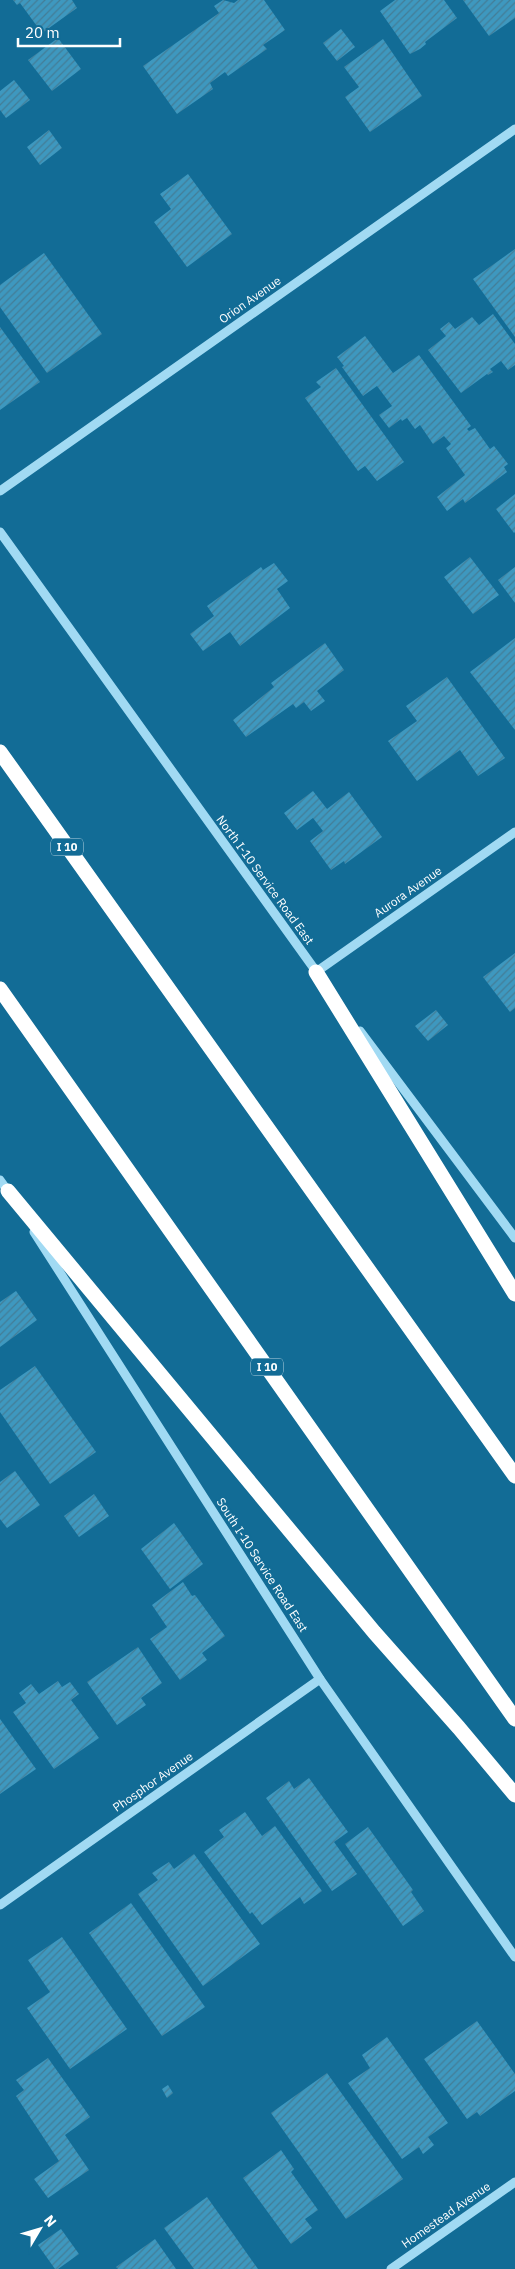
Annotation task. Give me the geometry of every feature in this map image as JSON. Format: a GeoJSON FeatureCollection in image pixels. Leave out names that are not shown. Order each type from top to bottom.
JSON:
{"type":"FeatureCollection","features":[{"type":"Feature","properties":{"kind":"highway","name":"I 10"},"geometry":{"type":"LineString","coordinates":[[0,752],[133,942],[515,1476]]}},
{"type":"Feature","properties":{"kind":"highway"},"geometry":{"type":"LineString","coordinates":[[316,972],[515,1294]]}},
{"type":"Feature","properties":{"kind":"highway","name":"I 10"},"geometry":{"type":"LineString","coordinates":[[0,989],[515,1719]]}},
{"type":"Feature","properties":{"kind":"highway"},"geometry":{"type":"LineString","coordinates":[[3,1189],[368,1625],[515,1795]]}},
{"type":"Feature","properties":{"kind":"street","name":"Orion Avenue"},"geometry":{"type":"LineString","coordinates":[[0,492],[515,129]]}},
{"type":"Feature","properties":{"kind":"street","name":"North I-10 Service Road East"},"geometry":{"type":"LineString","coordinates":[[0,532],[316,972],[515,1238]]}},
{"type":"Feature","properties":{"kind":"street","name":"Aurora Avenue"},"geometry":{"type":"LineString","coordinates":[[316,972],[515,832]]}},
{"type":"Feature","properties":{"kind":"street","name":"South I-10 Service Road East"},"geometry":{"type":"LineString","coordinates":[[3,1189],[320,1679],[515,1957]]}},
{"type":"Feature","properties":{"kind":"street","name":"Phosphor Avenue"},"geometry":{"type":"LineString","coordinates":[[0,1905],[320,1679]]}},
{"type":"Feature","properties":{"kind":"street","name":"Homestead Avenue"},"geometry":{"type":"LineString","coordinates":[[391,2269],[515,2182]]}},
{"type":"Feature","properties":{"kind":"building"},"geometry":{"type":"Polygon","coordinates":[[[13,0],[72,0],[77,8],[42,33],[20,3],[17,5],[13,0]]]}},
{"type":"Feature","properties":{"kind":"building"},"geometry":{"type":"Polygon","coordinates":[[[223,0],[234,3],[238,0],[264,0],[285,30],[263,45],[267,49],[228,76],[225,72],[210,83],[213,89],[177,114],[143,66],[219,13],[214,6],[223,0]]]}},
{"type":"Feature","properties":{"kind":"building"},"geometry":{"type":"Polygon","coordinates":[[[395,0],[444,0],[457,18],[425,42],[426,44],[420,49],[410,54],[380,11],[395,0]]]}},
{"type":"Feature","properties":{"kind":"building"},"geometry":{"type":"Polygon","coordinates":[[[463,0],[515,0],[515,18],[489,36],[463,0]]]}},
{"type":"Feature","properties":{"kind":"building"},"geometry":{"type":"Polygon","coordinates":[[[341,29],[355,47],[337,61],[323,43],[341,29]]]}},
{"type":"Feature","properties":{"kind":"building"},"geometry":{"type":"Polygon","coordinates":[[[58,38],[81,69],[52,91],[28,60],[58,38]]]}},
{"type":"Feature","properties":{"kind":"building"},"geometry":{"type":"Polygon","coordinates":[[[383,39],[422,96],[370,132],[345,97],[359,87],[344,67],[383,39]]]}},
{"type":"Feature","properties":{"kind":"building"},"geometry":{"type":"Polygon","coordinates":[[[14,80],[30,100],[6,118],[0,110],[0,91],[14,80]]]}},
{"type":"Feature","properties":{"kind":"building"},"geometry":{"type":"Polygon","coordinates":[[[49,130],[62,148],[40,165],[27,147],[49,130]]]}},
{"type":"Feature","properties":{"kind":"building"},"geometry":{"type":"Polygon","coordinates":[[[188,174],[232,234],[187,267],[154,222],[171,209],[160,194],[188,174]]]}},
{"type":"Feature","properties":{"kind":"building"},"geometry":{"type":"Polygon","coordinates":[[[515,249],[515,337],[473,279],[515,249]]]}},
{"type":"Feature","properties":{"kind":"building"},"geometry":{"type":"Polygon","coordinates":[[[44,253],[102,334],[47,373],[0,307],[0,285],[44,253]]]}},
{"type":"Feature","properties":{"kind":"building"},"geometry":{"type":"Polygon","coordinates":[[[493,314],[515,344],[515,365],[508,370],[501,361],[490,369],[493,372],[487,374],[461,393],[428,350],[446,336],[440,329],[449,322],[455,329],[472,317],[479,325],[493,314]]]}},
{"type":"Feature","properties":{"kind":"building"},"geometry":{"type":"Polygon","coordinates":[[[0,327],[40,382],[0,410],[0,327]]]}},
{"type":"Feature","properties":{"kind":"building"},"geometry":{"type":"Polygon","coordinates":[[[365,336],[393,373],[419,355],[471,426],[467,429],[469,431],[475,428],[490,449],[494,446],[508,464],[504,467],[507,472],[465,503],[463,499],[447,511],[437,497],[465,475],[446,448],[451,444],[444,436],[433,444],[420,425],[415,429],[407,418],[402,421],[401,419],[389,428],[379,415],[392,406],[377,386],[363,396],[337,357],[365,336]]]}},
{"type":"Feature","properties":{"kind":"building"},"geometry":{"type":"Polygon","coordinates":[[[336,368],[404,462],[377,481],[365,466],[358,471],[305,398],[321,387],[316,382],[336,368]]]}},
{"type":"Feature","properties":{"kind":"building"},"geometry":{"type":"Polygon","coordinates":[[[515,494],[515,532],[514,533],[496,509],[515,494]]]}},
{"type":"Feature","properties":{"kind":"building"},"geometry":{"type":"Polygon","coordinates":[[[470,557],[499,595],[473,614],[444,577],[470,557]]]}},
{"type":"Feature","properties":{"kind":"building"},"geometry":{"type":"Polygon","coordinates":[[[274,563],[288,581],[277,589],[290,608],[240,646],[230,632],[203,651],[190,634],[214,616],[207,606],[261,567],[263,570],[274,563]]]}},
{"type":"Feature","properties":{"kind":"building"},"geometry":{"type":"Polygon","coordinates":[[[515,567],[515,603],[498,580],[515,567]]]}},
{"type":"Feature","properties":{"kind":"building"},"geometry":{"type":"Polygon","coordinates":[[[515,638],[515,730],[470,672],[515,638]]]}},
{"type":"Feature","properties":{"kind":"building"},"geometry":{"type":"Polygon","coordinates":[[[325,643],[344,670],[317,691],[325,701],[311,711],[304,702],[296,708],[293,704],[246,737],[233,720],[274,687],[271,683],[325,643]]]}},
{"type":"Feature","properties":{"kind":"building"},"geometry":{"type":"Polygon","coordinates":[[[447,677],[505,758],[478,776],[460,750],[417,781],[388,741],[417,721],[406,706],[447,677]]]}},
{"type":"Feature","properties":{"kind":"building"},"geometry":{"type":"Polygon","coordinates":[[[313,791],[327,809],[349,792],[382,837],[345,864],[344,861],[331,870],[310,841],[323,831],[313,818],[297,830],[284,813],[313,791]]]}},
{"type":"Feature","properties":{"kind":"building"},"geometry":{"type":"Polygon","coordinates":[[[515,953],[515,1008],[510,1012],[483,977],[515,953]]]}},
{"type":"Feature","properties":{"kind":"building"},"geometry":{"type":"Polygon","coordinates":[[[436,1010],[448,1025],[428,1041],[415,1026],[436,1010]]]}},
{"type":"Feature","properties":{"kind":"building"},"geometry":{"type":"Polygon","coordinates":[[[16,1291],[37,1320],[0,1347],[0,1302],[16,1291]]]}},
{"type":"Feature","properties":{"kind":"building"},"geometry":{"type":"Polygon","coordinates":[[[35,1366],[96,1452],[50,1484],[0,1412],[0,1390],[35,1366]]]}},
{"type":"Feature","properties":{"kind":"building"},"geometry":{"type":"Polygon","coordinates":[[[15,1471],[40,1505],[7,1528],[0,1519],[0,1482],[15,1471]]]}},
{"type":"Feature","properties":{"kind":"building"},"geometry":{"type":"Polygon","coordinates":[[[94,1494],[109,1516],[79,1537],[64,1516],[94,1494]]]}},
{"type":"Feature","properties":{"kind":"building"},"geometry":{"type":"Polygon","coordinates":[[[174,1523],[203,1564],[170,1589],[141,1549],[174,1523]]]}},
{"type":"Feature","properties":{"kind":"building"},"geometry":{"type":"Polygon","coordinates":[[[183,1582],[225,1636],[202,1653],[207,1660],[180,1680],[150,1639],[167,1627],[152,1605],[183,1582]]]}},
{"type":"Feature","properties":{"kind":"building"},"geometry":{"type":"Polygon","coordinates":[[[138,1647],[162,1683],[141,1698],[146,1705],[117,1725],[87,1682],[138,1647]]]}},
{"type":"Feature","properties":{"kind":"building"},"geometry":{"type":"Polygon","coordinates":[[[58,1681],[62,1687],[70,1682],[79,1694],[71,1700],[99,1738],[54,1769],[13,1712],[26,1703],[19,1693],[31,1684],[39,1694],[58,1681]]]}},
{"type":"Feature","properties":{"kind":"building"},"geometry":{"type":"Polygon","coordinates":[[[0,1719],[36,1769],[0,1794],[0,1719]]]}},
{"type":"Feature","properties":{"kind":"building"},"geometry":{"type":"Polygon","coordinates":[[[309,1778],[348,1832],[334,1842],[357,1874],[332,1891],[266,1798],[289,1781],[294,1789],[309,1778]]]}},
{"type":"Feature","properties":{"kind":"building"},"geometry":{"type":"Polygon","coordinates":[[[245,1812],[262,1836],[275,1826],[322,1891],[304,1904],[300,1897],[262,1925],[252,1912],[250,1914],[204,1852],[224,1837],[219,1830],[245,1812]]]}},
{"type":"Feature","properties":{"kind":"building"},"geometry":{"type":"Polygon","coordinates":[[[368,1827],[413,1890],[411,1892],[424,1911],[403,1926],[345,1844],[368,1827]]]}},
{"type":"Feature","properties":{"kind":"building"},"geometry":{"type":"Polygon","coordinates":[[[194,1854],[260,1944],[203,1986],[138,1894],[158,1880],[152,1873],[169,1862],[174,1869],[194,1854]]]}},
{"type":"Feature","properties":{"kind":"building"},"geometry":{"type":"Polygon","coordinates":[[[131,1903],[205,2007],[162,2036],[89,1933],[131,1903]]]}},
{"type":"Feature","properties":{"kind":"building"},"geometry":{"type":"Polygon","coordinates":[[[62,1937],[127,2029],[70,2069],[27,2008],[50,1992],[28,1960],[62,1937]]]}},
{"type":"Feature","properties":{"kind":"building"},"geometry":{"type":"Polygon","coordinates":[[[477,2021],[515,2074],[515,2091],[480,2116],[477,2112],[467,2119],[424,2059],[477,2021]]]}},
{"type":"Feature","properties":{"kind":"building"},"geometry":{"type":"Polygon","coordinates":[[[387,2037],[448,2123],[428,2137],[434,2145],[423,2154],[419,2147],[402,2159],[348,2083],[370,2068],[362,2055],[387,2037]]]}},
{"type":"Feature","properties":{"kind":"building"},"geometry":{"type":"Polygon","coordinates":[[[48,2058],[90,2117],[65,2135],[89,2170],[48,2198],[34,2179],[59,2161],[16,2096],[24,2090],[16,2080],[48,2058]]]}},
{"type":"Feature","properties":{"kind":"building"},"geometry":{"type":"Polygon","coordinates":[[[327,2073],[403,2179],[346,2219],[271,2113],[327,2073]]]}},
{"type":"Feature","properties":{"kind":"building"},"geometry":{"type":"Polygon","coordinates":[[[168,2085],[173,2093],[167,2098],[162,2089],[168,2085]]]}},
{"type":"Feature","properties":{"kind":"building"},"geometry":{"type":"Polygon","coordinates":[[[281,2150],[294,2169],[291,2172],[318,2210],[305,2219],[312,2228],[291,2244],[243,2178],[281,2150]]]}},
{"type":"Feature","properties":{"kind":"building"},"geometry":{"type":"Polygon","coordinates":[[[207,2197],[258,2269],[194,2269],[164,2228],[207,2197]]]}},
{"type":"Feature","properties":{"kind":"building"},"geometry":{"type":"Polygon","coordinates":[[[61,2229],[79,2254],[58,2269],[55,2269],[38,2245],[61,2229]]]}},
{"type":"Feature","properties":{"kind":"building"},"geometry":{"type":"Polygon","coordinates":[[[155,2239],[176,2269],[118,2269],[116,2267],[155,2239]]]}}]}
